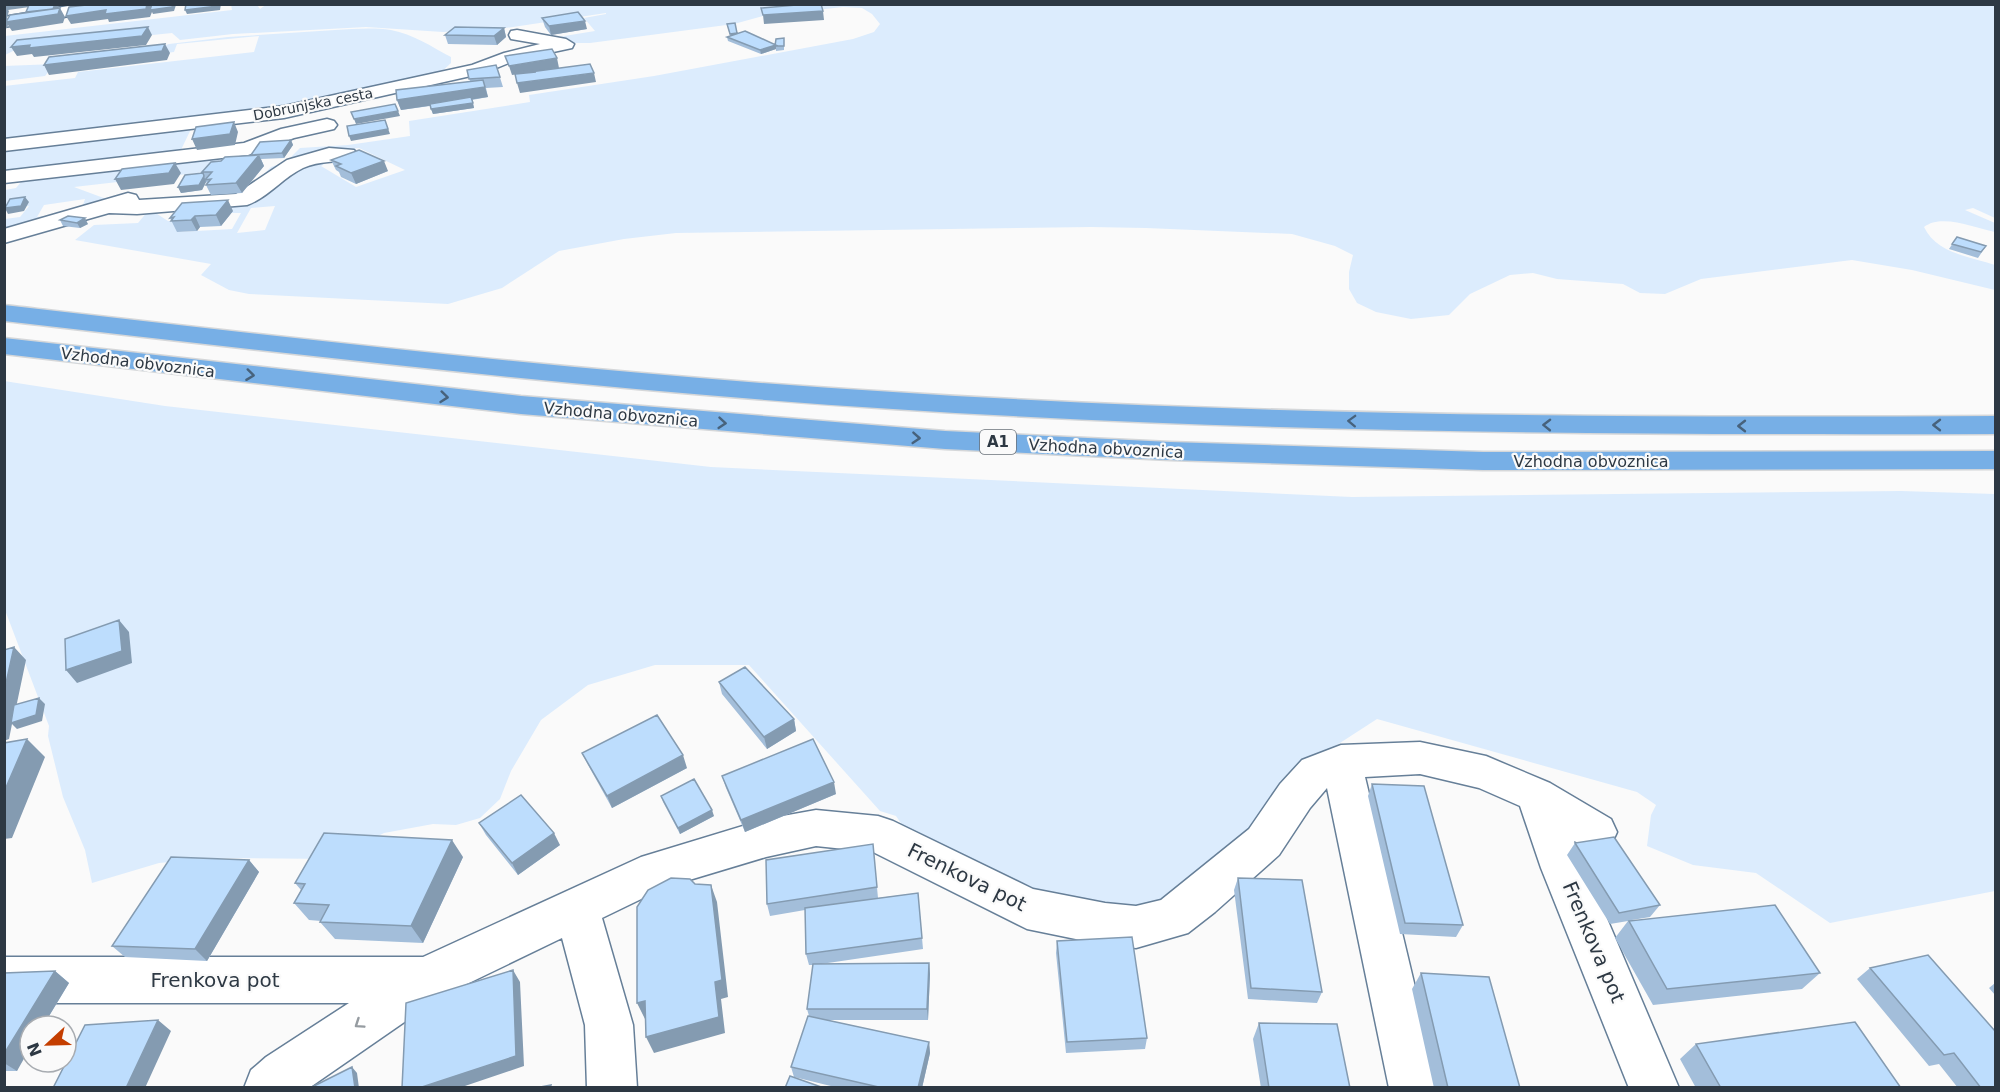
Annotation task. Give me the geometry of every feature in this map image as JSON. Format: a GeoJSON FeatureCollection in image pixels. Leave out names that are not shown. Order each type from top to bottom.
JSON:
{"type":"FeatureCollection","features":[{"type":"Feature","properties":{"kind":"highway","name":"Vzhodna obvoznica"},"geometry":{"type":"LineString","coordinates":[[4,313],[604,379],[764,392],[1034,409],[1425,423],[1659,426],[1995,425]]}},
{"type":"Feature","properties":{"kind":"highway","name":"Vzhodna obvoznica"},"geometry":{"type":"LineString","coordinates":[[4,346],[521,405],[945,440],[1241,454],[1483,461],[1995,460]]}},
{"type":"Feature","properties":{"kind":"street"},"geometry":{"type":"LineString","coordinates":[[4,22],[111,4]]}},
{"type":"Feature","properties":{"kind":"street"},"geometry":{"type":"LineString","coordinates":[[4,34],[90,23]]}},
{"type":"Feature","properties":{"kind":"street","name":"Dobrunjska cesta"},"geometry":{"type":"LineString","coordinates":[[4,145],[284,112],[478,69],[516,54],[566,44],[517,35]]}},
{"type":"Feature","properties":{"kind":"street"},"geometry":{"type":"LineString","coordinates":[[284,112],[440,90]]}},
{"type":"Feature","properties":{"kind":"street"},"geometry":{"type":"LineString","coordinates":[[4,177],[248,149],[288,133],[336,128]]}},
{"type":"Feature","properties":{"kind":"street"},"geometry":{"type":"LineString","coordinates":[[108,206],[137,207],[239,200],[254,196],[295,164],[317,156],[347,154]]}},
{"type":"Feature","properties":{"kind":"street"},"geometry":{"type":"LineString","coordinates":[[5,236],[161,191]]}},
{"type":"Feature","properties":{"kind":"street"},"geometry":{"type":"LineString","coordinates":[[5,236],[51,239]]}},
{"type":"Feature","properties":{"kind":"street","name":"Frenkova pot"},"geometry":{"type":"LineString","coordinates":[[269,1088],[284,1075],[425,980],[656,871],[766,838],[816,828],[878,834],[1027,908],[1105,924],[1136,927],[1172,918],[1199,898],[1264,842],[1295,796],[1316,772],[1341,761],[1420,758],[1486,773],[1536,795],[1596,832]]}},
{"type":"Feature","properties":{"kind":"street"},"geometry":{"type":"LineString","coordinates":[[1341,761],[1414,1088]]}},
{"type":"Feature","properties":{"kind":"street","name":"Frenkova pot"},"geometry":{"type":"LineString","coordinates":[[1536,795],[1563,868],[1654,1088]]}},
{"type":"Feature","properties":{"kind":"street"},"geometry":{"type":"LineString","coordinates":[[577,908],[609,1025],[612,1088]]}},
{"type":"Feature","properties":{"kind":"street","name":"Frenkova pot"},"geometry":{"type":"LineString","coordinates":[[4,980],[425,980]]}},
{"type":"Feature","properties":{"kind":"shaded area"},"geometry":{"type":"Polygon","coordinates":[[[231,4],[257,5],[260,9],[267,4],[1995,5],[1995,218],[1973,208],[1965,210],[1995,223],[1995,232],[1949,221],[1931,223],[1924,227],[1929,236],[1945,248],[1995,265],[1995,290],[1912,270],[1852,260],[1701,279],[1665,294],[1640,293],[1623,284],[1557,279],[1533,273],[1510,275],[1470,294],[1449,315],[1411,319],[1376,312],[1357,303],[1349,289],[1349,272],[1353,255],[1335,246],[1292,234],[1091,227],[676,233],[624,239],[559,251],[502,288],[448,304],[249,294],[229,290],[201,275],[211,264],[75,240],[94,225],[138,223],[148,211],[168,221],[184,222],[179,232],[232,229],[241,213],[215,213],[219,206],[253,199],[298,165],[327,156],[333,159],[321,166],[356,187],[405,170],[359,148],[331,152],[294,161],[250,195],[244,194],[271,167],[286,162],[300,148],[348,145],[410,136],[409,121],[530,102],[529,95],[654,76],[853,39],[874,32],[880,24],[872,14],[862,8],[843,7],[763,16],[734,24],[590,43],[574,43],[552,38],[595,31],[584,18],[606,13],[499,29],[443,32],[366,27],[233,34],[180,40],[172,33],[17,49],[5,55],[5,36],[232,10],[231,4]],[[275,206],[251,208],[237,233],[265,230],[275,206]]]}},
{"type":"Feature","properties":{"kind":"shaded area"},"geometry":{"type":"Polygon","coordinates":[[[363,28],[391,30],[407,34],[451,57],[451,63],[435,78],[279,111],[5,143],[4,86],[75,78],[78,72],[254,52],[259,36],[177,44],[174,52],[126,58],[169,44],[228,37],[363,28]]]}},
{"type":"Feature","properties":{"kind":"shaded area"},"geometry":{"type":"Polygon","coordinates":[[[55,64],[45,76],[5,81],[4,66],[55,64]]]}},
{"type":"Feature","properties":{"kind":"shaded area"},"geometry":{"type":"Polygon","coordinates":[[[191,129],[179,154],[5,176],[4,147],[191,129]]]}},
{"type":"Feature","properties":{"kind":"shaded area"},"geometry":{"type":"Polygon","coordinates":[[[259,149],[231,169],[74,187],[109,200],[88,212],[75,216],[5,231],[5,219],[20,217],[29,206],[8,208],[5,214],[5,190],[16,188],[21,182],[5,184],[5,179],[158,163],[259,149]],[[85,199],[44,205],[37,217],[81,211],[85,199]]]}},
{"type":"Feature","properties":{"kind":"shaded area"},"geometry":{"type":"Polygon","coordinates":[[[4,381],[165,406],[711,467],[1352,497],[1901,491],[1995,494],[1995,891],[1830,923],[1756,873],[1693,865],[1647,846],[1651,815],[1656,805],[1637,792],[1377,719],[1289,776],[1246,839],[1170,901],[1123,913],[1048,903],[913,841],[896,816],[880,811],[749,665],[655,665],[588,685],[541,720],[511,771],[500,799],[480,818],[456,825],[433,824],[384,833],[333,859],[214,858],[159,863],[92,883],[85,850],[63,797],[48,736],[49,726],[5,610],[4,381]]]}},
{"type":"Feature","properties":{"kind":"building"},"geometry":{"type":"Polygon","coordinates":[[[55,4],[53,9],[26,12],[29,5],[55,4]]]}},
{"type":"Feature","properties":{"kind":"building"},"geometry":{"type":"Polygon","coordinates":[[[95,4],[147,4],[146,9],[105,14],[106,10],[66,16],[69,7],[95,4]]]}},
{"type":"Feature","properties":{"kind":"building"},"geometry":{"type":"Polygon","coordinates":[[[152,4],[173,4],[172,7],[150,10],[152,4]]]}},
{"type":"Feature","properties":{"kind":"building"},"geometry":{"type":"Polygon","coordinates":[[[186,4],[218,4],[218,6],[185,10],[186,4]]]}},
{"type":"Feature","properties":{"kind":"building"},"geometry":{"type":"Polygon","coordinates":[[[821,4],[823,11],[763,15],[761,8],[821,4]]]}},
{"type":"Feature","properties":{"kind":"building"},"geometry":{"type":"Polygon","coordinates":[[[60,8],[58,14],[6,22],[10,15],[60,8]]]}},
{"type":"Feature","properties":{"kind":"building"},"geometry":{"type":"Polygon","coordinates":[[[578,12],[585,21],[549,26],[542,18],[578,12]]]}},
{"type":"Feature","properties":{"kind":"building"},"geometry":{"type":"Polygon","coordinates":[[[735,23],[737,33],[730,34],[727,24],[735,23]]]}},
{"type":"Feature","properties":{"kind":"building"},"geometry":{"type":"Polygon","coordinates":[[[148,27],[142,36],[29,48],[30,45],[11,47],[17,40],[148,27]]]}},
{"type":"Feature","properties":{"kind":"building"},"geometry":{"type":"Polygon","coordinates":[[[455,27],[504,28],[494,36],[445,35],[455,27]]]}},
{"type":"Feature","properties":{"kind":"building"},"geometry":{"type":"Polygon","coordinates":[[[745,31],[776,45],[760,50],[727,37],[745,31]]]}},
{"type":"Feature","properties":{"kind":"building"},"geometry":{"type":"Polygon","coordinates":[[[784,38],[784,46],[775,46],[776,39],[784,38]]]}},
{"type":"Feature","properties":{"kind":"building"},"geometry":{"type":"Polygon","coordinates":[[[165,44],[162,51],[44,65],[49,57],[165,44]]]}},
{"type":"Feature","properties":{"kind":"building"},"geometry":{"type":"Polygon","coordinates":[[[552,49],[557,58],[509,66],[505,56],[552,49]]]}},
{"type":"Feature","properties":{"kind":"building"},"geometry":{"type":"Polygon","coordinates":[[[590,64],[594,73],[517,83],[515,74],[590,64]]]}},
{"type":"Feature","properties":{"kind":"building"},"geometry":{"type":"Polygon","coordinates":[[[496,65],[500,77],[469,79],[467,70],[496,65]]]}},
{"type":"Feature","properties":{"kind":"building"},"geometry":{"type":"Polygon","coordinates":[[[534,70],[535,72],[515,73],[534,70]]]}},
{"type":"Feature","properties":{"kind":"building"},"geometry":{"type":"Polygon","coordinates":[[[483,80],[485,87],[397,100],[396,90],[483,80]]]}},
{"type":"Feature","properties":{"kind":"building"},"geometry":{"type":"Polygon","coordinates":[[[471,97],[473,103],[431,109],[430,104],[471,97]]]}},
{"type":"Feature","properties":{"kind":"building"},"geometry":{"type":"Polygon","coordinates":[[[395,104],[398,111],[354,119],[351,112],[395,104]]]}},
{"type":"Feature","properties":{"kind":"building"},"geometry":{"type":"Polygon","coordinates":[[[385,120],[388,129],[349,136],[347,126],[385,120]]]}},
{"type":"Feature","properties":{"kind":"building"},"geometry":{"type":"Polygon","coordinates":[[[234,122],[230,134],[192,139],[196,127],[234,122]]]}},
{"type":"Feature","properties":{"kind":"building"},"geometry":{"type":"Polygon","coordinates":[[[291,140],[282,153],[251,155],[260,142],[291,140]]]}},
{"type":"Feature","properties":{"kind":"building"},"geometry":{"type":"Polygon","coordinates":[[[359,150],[384,161],[351,173],[336,166],[341,164],[331,160],[359,150]]]}},
{"type":"Feature","properties":{"kind":"building"},"geometry":{"type":"Polygon","coordinates":[[[259,155],[236,183],[206,185],[211,179],[205,180],[212,172],[202,172],[211,162],[221,161],[225,157],[259,155]]]}},
{"type":"Feature","properties":{"kind":"building"},"geometry":{"type":"Polygon","coordinates":[[[175,163],[169,173],[115,179],[122,169],[175,163]]]}},
{"type":"Feature","properties":{"kind":"building"},"geometry":{"type":"Polygon","coordinates":[[[203,173],[204,176],[199,185],[178,187],[185,175],[203,173]]]}},
{"type":"Feature","properties":{"kind":"building"},"geometry":{"type":"Polygon","coordinates":[[[25,197],[21,206],[5,208],[10,199],[25,197]]]}},
{"type":"Feature","properties":{"kind":"building"},"geometry":{"type":"Polygon","coordinates":[[[228,200],[216,215],[171,221],[174,217],[170,218],[182,203],[228,200]]]}},
{"type":"Feature","properties":{"kind":"building"},"geometry":{"type":"Polygon","coordinates":[[[68,216],[85,218],[77,223],[60,220],[68,216]]]}},
{"type":"Feature","properties":{"kind":"building"},"geometry":{"type":"Polygon","coordinates":[[[1957,237],[1986,246],[1981,252],[1952,244],[1957,237]]]}},
{"type":"Feature","properties":{"kind":"building"},"geometry":{"type":"Polygon","coordinates":[[[119,620],[122,651],[66,670],[65,639],[119,620]]]}},
{"type":"Feature","properties":{"kind":"building"},"geometry":{"type":"Polygon","coordinates":[[[14,647],[4,692],[4,650],[14,647]]]}},
{"type":"Feature","properties":{"kind":"building"},"geometry":{"type":"Polygon","coordinates":[[[745,667],[794,719],[764,737],[719,682],[745,667]]]}},
{"type":"Feature","properties":{"kind":"building"},"geometry":{"type":"Polygon","coordinates":[[[39,698],[36,715],[11,723],[14,705],[39,698]]]}},
{"type":"Feature","properties":{"kind":"building"},"geometry":{"type":"Polygon","coordinates":[[[657,715],[683,755],[607,796],[582,753],[657,715]]]}},
{"type":"Feature","properties":{"kind":"building"},"geometry":{"type":"Polygon","coordinates":[[[27,739],[4,792],[4,743],[27,739]]]}},
{"type":"Feature","properties":{"kind":"building"},"geometry":{"type":"Polygon","coordinates":[[[813,739],[834,782],[741,820],[722,776],[813,739]]]}},
{"type":"Feature","properties":{"kind":"building"},"geometry":{"type":"Polygon","coordinates":[[[694,779],[712,810],[678,828],[661,796],[694,779]]]}},
{"type":"Feature","properties":{"kind":"building"},"geometry":{"type":"Polygon","coordinates":[[[1372,784],[1424,786],[1463,925],[1405,923],[1372,784]]]}},
{"type":"Feature","properties":{"kind":"building"},"geometry":{"type":"Polygon","coordinates":[[[521,795],[554,833],[512,863],[479,823],[521,795]]]}},
{"type":"Feature","properties":{"kind":"building"},"geometry":{"type":"Polygon","coordinates":[[[324,833],[452,840],[411,926],[320,922],[329,905],[294,903],[305,884],[295,883],[324,833]]]}},
{"type":"Feature","properties":{"kind":"building"},"geometry":{"type":"Polygon","coordinates":[[[1614,837],[1660,905],[1619,913],[1575,843],[1614,837]]]}},
{"type":"Feature","properties":{"kind":"building"},"geometry":{"type":"Polygon","coordinates":[[[873,844],[877,887],[767,904],[766,860],[873,844]]]}},
{"type":"Feature","properties":{"kind":"building"},"geometry":{"type":"Polygon","coordinates":[[[171,857],[249,860],[195,949],[112,946],[171,857]]]}},
{"type":"Feature","properties":{"kind":"building"},"geometry":{"type":"Polygon","coordinates":[[[671,878],[690,879],[695,884],[711,885],[722,980],[715,982],[719,1017],[646,1037],[645,1001],[637,1003],[637,907],[648,890],[671,878]]]}},
{"type":"Feature","properties":{"kind":"building"},"geometry":{"type":"Polygon","coordinates":[[[1238,878],[1302,880],[1322,992],[1251,988],[1238,878]]]}},
{"type":"Feature","properties":{"kind":"building"},"geometry":{"type":"Polygon","coordinates":[[[918,893],[922,938],[806,954],[805,908],[918,893]]]}},
{"type":"Feature","properties":{"kind":"building"},"geometry":{"type":"Polygon","coordinates":[[[1775,905],[1820,973],[1667,989],[1629,921],[1775,905]]]}},
{"type":"Feature","properties":{"kind":"building"},"geometry":{"type":"Polygon","coordinates":[[[1132,937],[1147,1038],[1067,1042],[1057,941],[1132,937]]]}},
{"type":"Feature","properties":{"kind":"building"},"geometry":{"type":"Polygon","coordinates":[[[1928,955],[1995,1031],[1995,1088],[1981,1088],[1954,1053],[1944,1055],[1870,968],[1928,955]]]}},
{"type":"Feature","properties":{"kind":"building"},"geometry":{"type":"Polygon","coordinates":[[[929,963],[927,1009],[807,1009],[813,964],[929,963]]]}},
{"type":"Feature","properties":{"kind":"building"},"geometry":{"type":"Polygon","coordinates":[[[513,970],[516,1056],[419,1088],[402,1088],[406,1003],[513,970]]]}},
{"type":"Feature","properties":{"kind":"building"},"geometry":{"type":"Polygon","coordinates":[[[55,971],[29,1014],[18,1014],[18,1031],[4,1054],[4,973],[55,971]]]}},
{"type":"Feature","properties":{"kind":"building"},"geometry":{"type":"Polygon","coordinates":[[[1421,973],[1489,977],[1520,1088],[1448,1088],[1421,973]]]}},
{"type":"Feature","properties":{"kind":"building"},"geometry":{"type":"Polygon","coordinates":[[[808,1016],[929,1042],[918,1088],[883,1088],[791,1067],[808,1016]]]}},
{"type":"Feature","properties":{"kind":"building"},"geometry":{"type":"Polygon","coordinates":[[[158,1020],[126,1088],[53,1088],[60,1074],[78,1074],[78,1039],[85,1025],[158,1020]]]}},
{"type":"Feature","properties":{"kind":"building"},"geometry":{"type":"Polygon","coordinates":[[[1855,1022],[1901,1088],[1721,1088],[1696,1044],[1855,1022]]]}},
{"type":"Feature","properties":{"kind":"building"},"geometry":{"type":"Polygon","coordinates":[[[1259,1023],[1337,1024],[1350,1088],[1269,1088],[1259,1023]]]}},
{"type":"Feature","properties":{"kind":"building"},"geometry":{"type":"Polygon","coordinates":[[[352,1067],[355,1088],[310,1088],[352,1067]]]}},
{"type":"Feature","properties":{"kind":"building"},"geometry":{"type":"Polygon","coordinates":[[[790,1076],[824,1088],[785,1088],[790,1076]]]}}]}
